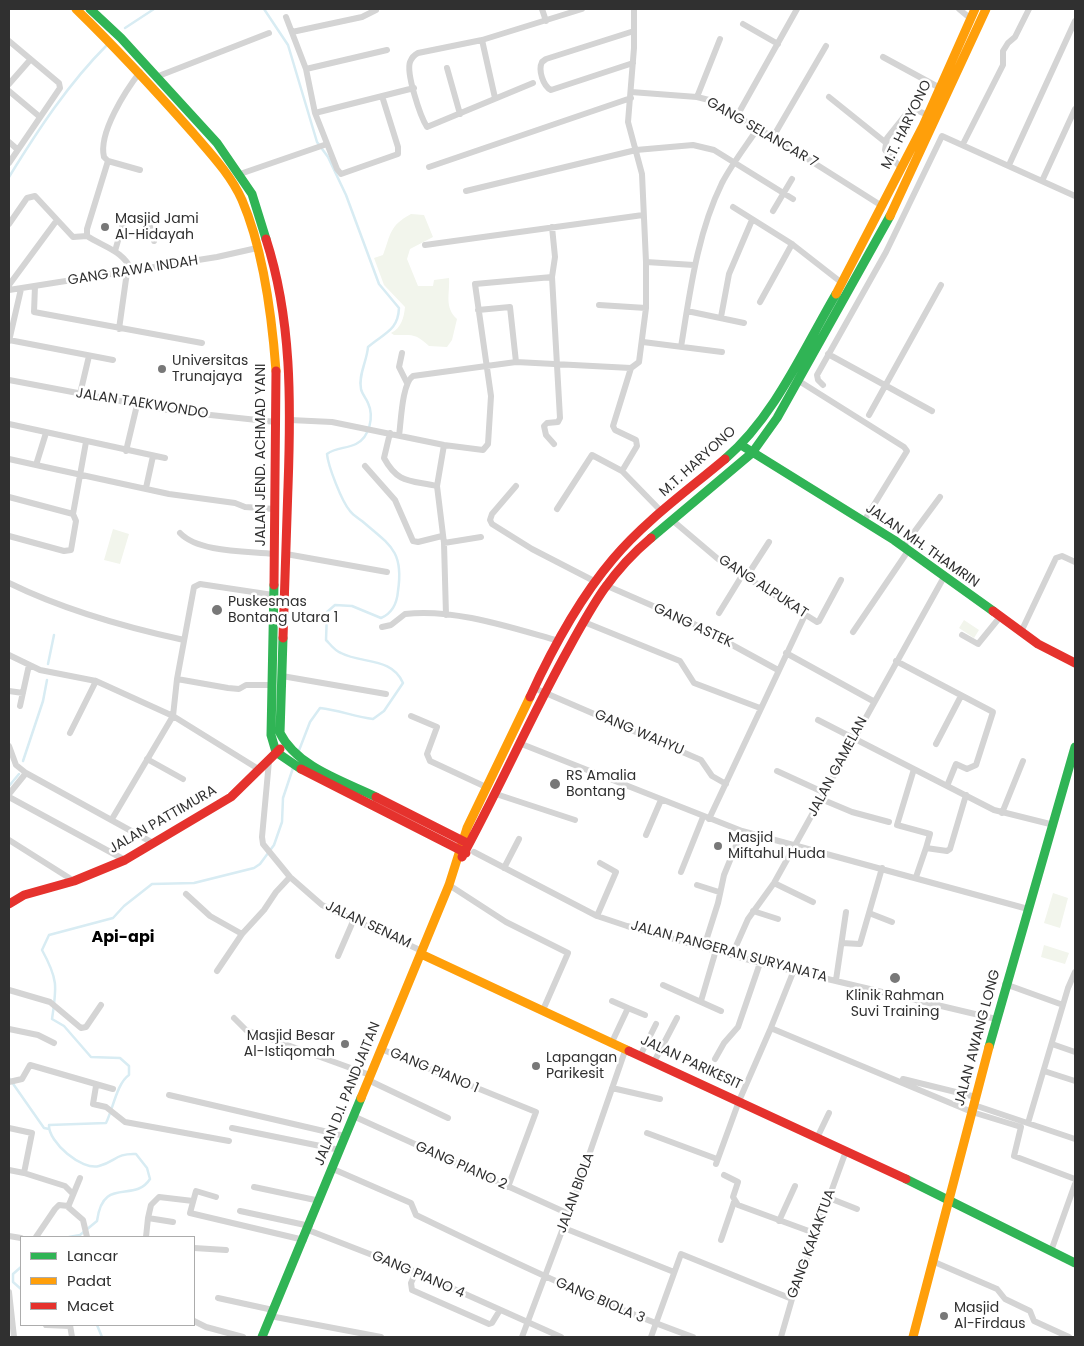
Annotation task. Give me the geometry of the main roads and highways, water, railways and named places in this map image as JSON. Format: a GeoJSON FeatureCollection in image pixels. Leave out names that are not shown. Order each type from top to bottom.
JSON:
{"type":"FeatureCollection","features":[{"type":"Feature","properties":{"kind":"waterway"},"geometry":{"type":"LineString","coordinates":[[125,28],[154,9]]}},
{"type":"Feature","properties":{"kind":"waterway"},"geometry":{"type":"LineString","coordinates":[[264,9],[288,45],[317,142],[328,157],[346,195],[379,284],[399,308],[393,327],[368,347],[360,384],[370,408],[371,420],[368,431],[361,441],[356,444],[327,454],[336,484],[347,506],[353,514],[387,543],[397,558],[399,567],[397,600],[394,607],[381,618],[352,606],[335,605],[327,612],[326,640],[339,652],[376,662],[392,669],[403,683],[384,711],[373,719],[320,708],[310,722],[298,753]]}},
{"type":"Feature","properties":{"kind":"waterway"},"geometry":{"type":"LineString","coordinates":[[9,177],[54,108],[79,75],[107,45]]}},
{"type":"Feature","properties":{"kind":"waterway"},"geometry":{"type":"LineString","coordinates":[[48,664],[54,635]]}},
{"type":"Feature","properties":{"kind":"waterway"},"geometry":{"type":"LineString","coordinates":[[23,761],[43,701],[47,680]]}},
{"type":"Feature","properties":{"kind":"waterway"},"geometry":{"type":"LineString","coordinates":[[74,1236],[80,1235],[97,1221],[100,1207],[112,1194],[136,1190],[150,1179],[147,1168],[136,1154],[120,1156],[99,1166],[84,1164],[67,1154],[50,1132],[49,1125],[106,1123],[118,1090],[129,1075],[129,1066],[120,1058],[91,1057],[64,1026],[52,1019],[55,998],[54,976],[42,950],[49,935],[113,918],[124,906],[152,884],[194,883],[254,868],[260,864],[274,845],[282,822],[283,798],[293,768]]}},
{"type":"Feature","properties":{"kind":"waterway"},"geometry":{"type":"LineString","coordinates":[[9,786],[19,774]]}},
{"type":"Feature","properties":{"kind":"waterway"},"geometry":{"type":"LineString","coordinates":[[9,1078],[44,1128],[49,1129]]}},
{"type":"Feature","properties":{"kind":"waterway"},"geometry":{"type":"LineString","coordinates":[[20,1268],[13,1274],[13,1282],[20,1288]]}},
{"type":"Feature","properties":{"kind":"waterway"},"geometry":{"type":"LineString","coordinates":[[97,1326],[102,1337]]}},
{"type":"Feature","properties":{"kind":"place","name":"Masjid Jami Al-Hidayah"},"geometry":{"type":"Point","coordinates":[105,227]}},
{"type":"Feature","properties":{"kind":"place","name":"Universitas Trunajaya"},"geometry":{"type":"Point","coordinates":[162,369]}},
{"type":"Feature","properties":{"kind":"place","name":"Puskesmas Bontang Utara 1"},"geometry":{"type":"Point","coordinates":[217,610]}},
{"type":"Feature","properties":{"kind":"place","name":"RS Amalia Bontang"},"geometry":{"type":"Point","coordinates":[555,784]}},
{"type":"Feature","properties":{"kind":"place","name":"Masjid Miftahul Huda"},"geometry":{"type":"Point","coordinates":[718,846]}},
{"type":"Feature","properties":{"kind":"place","name":"Klinik Rahman Suvi Training"},"geometry":{"type":"Point","coordinates":[895,978]}},
{"type":"Feature","properties":{"kind":"place","name":"Masjid Besar Al-Istiqomah"},"geometry":{"type":"Point","coordinates":[345,1044]}},
{"type":"Feature","properties":{"kind":"place","name":"Lapangan Parikesit"},"geometry":{"type":"Point","coordinates":[536,1066]}},
{"type":"Feature","properties":{"kind":"place","name":"Masjid Al-Firdaus"},"geometry":{"type":"Point","coordinates":[944,1316]}},
{"type":"Feature","properties":{"kind":"district","name":"Api-api"},"geometry":{"type":"Point","coordinates":[123,938]}}]}
